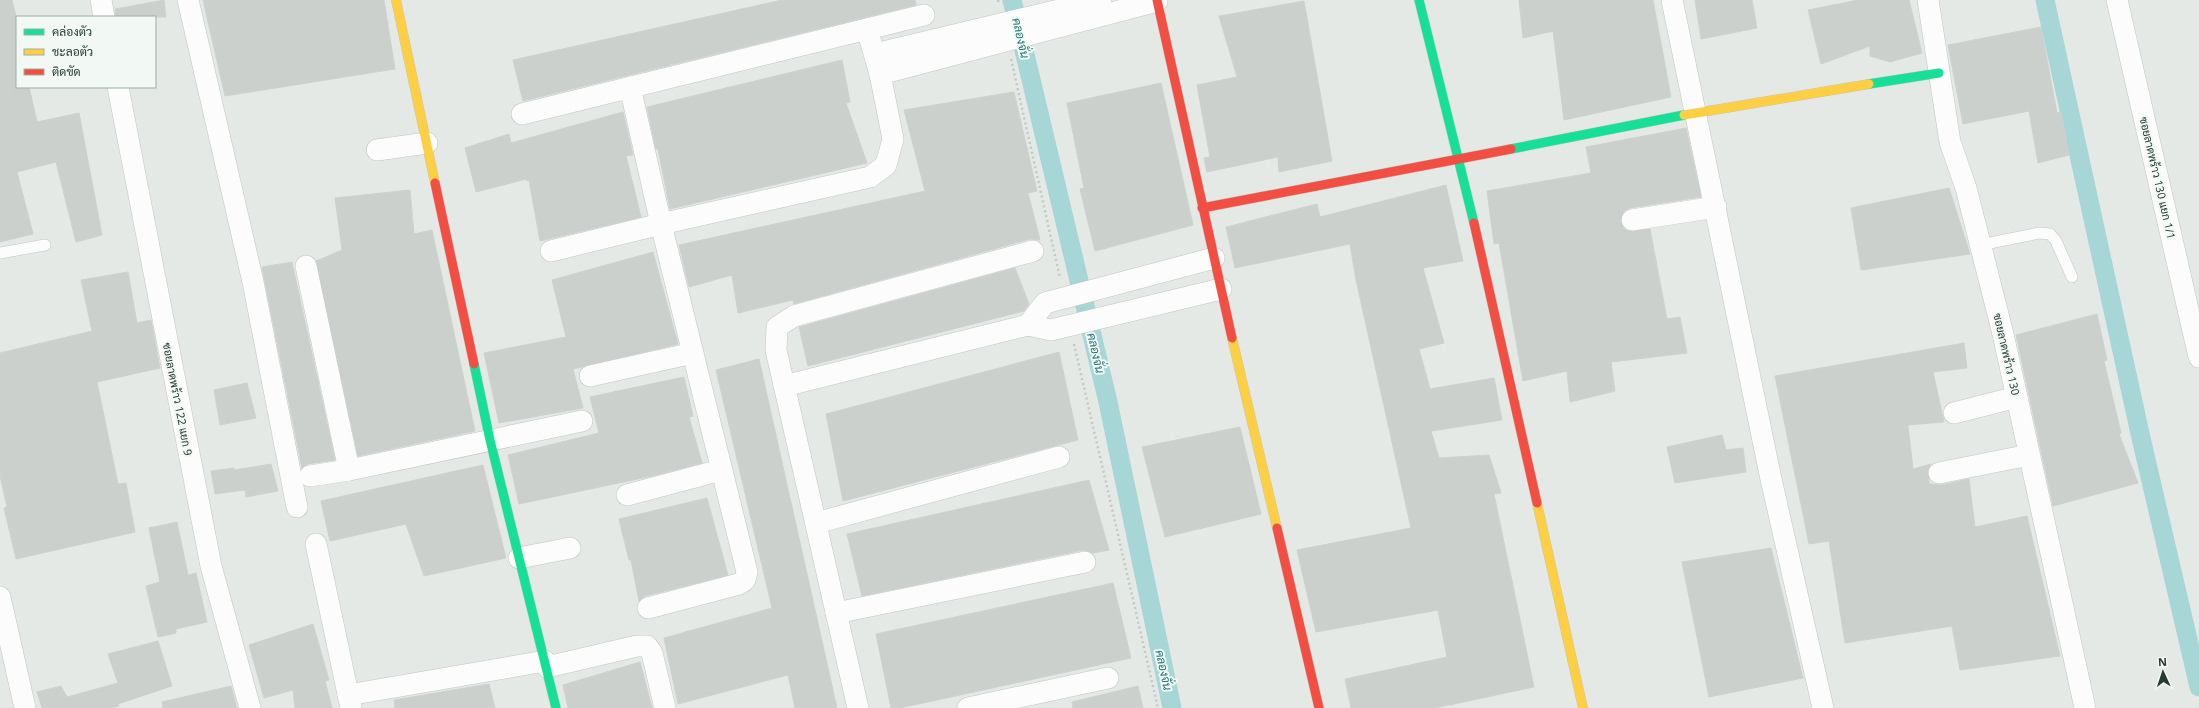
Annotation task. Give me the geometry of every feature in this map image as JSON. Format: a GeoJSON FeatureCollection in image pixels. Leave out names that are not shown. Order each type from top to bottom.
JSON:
{"type":"FeatureCollection","features":[{"type":"Feature","properties":{"kind":"street"},"geometry":{"type":"LineString","coordinates":[[101,0],[104,16]]}},
{"type":"Feature","properties":{"kind":"street"},"geometry":{"type":"LineString","coordinates":[[188,0],[253,282],[297,507]]}},
{"type":"Feature","properties":{"kind":"street"},"geometry":{"type":"LineString","coordinates":[[396,0],[490,440],[556,708]]}},
{"type":"Feature","properties":{"kind":"street"},"geometry":{"type":"LineString","coordinates":[[1064,17],[1101,0]]}},
{"type":"Feature","properties":{"kind":"street"},"geometry":{"type":"LineString","coordinates":[[1419,0],[1459,159],[1583,708]]}},
{"type":"Feature","properties":{"kind":"street"},"geometry":{"type":"LineString","coordinates":[[1672,0],[1716,207],[1771,480],[1823,708]]}},
{"type":"Feature","properties":{"kind":"street","name":"ซอยลาดพร้าว 130"},"geometry":{"type":"LineString","coordinates":[[1928,0],[1950,142],[1966,188],[2017,397],[2085,708]]}},
{"type":"Feature","properties":{"kind":"street","name":"ซอยลาดพร้าว 130 แยก 1/1"},"geometry":{"type":"LineString","coordinates":[[2117,0],[2199,357]]}},
{"type":"Feature","properties":{"kind":"street"},"geometry":{"type":"LineString","coordinates":[[877,64],[999,35],[1064,17],[1157,1],[1202,208],[1319,708]]}},
{"type":"Feature","properties":{"kind":"street"},"geometry":{"type":"LineString","coordinates":[[522,114],[924,15]]}},
{"type":"Feature","properties":{"kind":"street"},"geometry":{"type":"LineString","coordinates":[[551,251],[661,224],[870,177],[886,165],[893,139],[877,64],[867,29]]}},
{"type":"Feature","properties":{"kind":"street"},"geometry":{"type":"LineString","coordinates":[[1202,208],[1696,113],[1939,73]]}},
{"type":"Feature","properties":{"kind":"street"},"geometry":{"type":"LineString","coordinates":[[630,87],[661,224],[747,572],[745,580],[739,584],[648,608]]}},
{"type":"Feature","properties":{"kind":"street","name":"ซอยลาดพร้าว 122 แยก 9"},"geometry":{"type":"LineString","coordinates":[[118,88],[211,566],[250,708]]}},
{"type":"Feature","properties":{"kind":"street"},"geometry":{"type":"LineString","coordinates":[[377,150],[427,143]]}},
{"type":"Feature","properties":{"kind":"street"},"geometry":{"type":"LineString","coordinates":[[1632,220],[1716,207]]}},
{"type":"Feature","properties":{"kind":"street"},"geometry":{"type":"LineString","coordinates":[[858,708],[776,350],[777,327],[794,316],[1033,251]]}},
{"type":"Feature","properties":{"kind":"street"},"geometry":{"type":"LineString","coordinates":[[1028,325],[1045,303],[1214,258]]}},
{"type":"Feature","properties":{"kind":"street"},"geometry":{"type":"LineString","coordinates":[[306,266],[349,470]]}},
{"type":"Feature","properties":{"kind":"street"},"geometry":{"type":"LineString","coordinates":[[784,386],[1028,325],[1052,330],[1221,289]]}},
{"type":"Feature","properties":{"kind":"street"},"geometry":{"type":"LineString","coordinates":[[590,376],[693,353]]}},
{"type":"Feature","properties":{"kind":"street"},"geometry":{"type":"LineString","coordinates":[[1954,413],[2017,397]]}},
{"type":"Feature","properties":{"kind":"street"},"geometry":{"type":"LineString","coordinates":[[310,476],[349,470],[582,421]]}},
{"type":"Feature","properties":{"kind":"street"},"geometry":{"type":"LineString","coordinates":[[1939,473],[2029,455]]}},
{"type":"Feature","properties":{"kind":"street"},"geometry":{"type":"LineString","coordinates":[[816,523],[1059,457]]}},
{"type":"Feature","properties":{"kind":"street"},"geometry":{"type":"LineString","coordinates":[[627,495],[721,470]]}},
{"type":"Feature","properties":{"kind":"street"},"geometry":{"type":"LineString","coordinates":[[316,544],[350,701],[637,646],[647,646],[652,653],[665,708]]}},
{"type":"Feature","properties":{"kind":"street"},"geometry":{"type":"LineString","coordinates":[[519,558],[570,548]]}},
{"type":"Feature","properties":{"kind":"street"},"geometry":{"type":"LineString","coordinates":[[836,613],[1085,562]]}},
{"type":"Feature","properties":{"kind":"street"},"geometry":{"type":"LineString","coordinates":[[0,597],[25,708]]}},
{"type":"Feature","properties":{"kind":"street"},"geometry":{"type":"LineString","coordinates":[[968,708],[1108,678]]}},
{"type":"Feature","properties":{"kind":"lane"},"geometry":{"type":"LineString","coordinates":[[1980,245],[2039,233],[2050,234],[2056,241],[2072,277]]}},
{"type":"Feature","properties":{"kind":"lane"},"geometry":{"type":"LineString","coordinates":[[0,253],[45,244]]}},
{"type":"Feature","properties":{"kind":"path"},"geometry":{"type":"LineString","coordinates":[[998,0],[999,35],[1043,195],[1066,297]]}},
{"type":"Feature","properties":{"kind":"path"},"geometry":{"type":"LineString","coordinates":[[1073,324],[1158,708]]}},
{"type":"Feature","properties":{"kind":"building"},"geometry":{"type":"Polygon","coordinates":[[[0,0],[12,0],[16,16],[16,88],[29,88],[37,122],[79,113],[102,235],[76,242],[56,162],[17,172],[33,234],[0,242],[0,0]]]}},
{"type":"Feature","properties":{"kind":"building"},"geometry":{"type":"Polygon","coordinates":[[[164,0],[166,17],[116,16],[115,9],[164,0]]]}},
{"type":"Feature","properties":{"kind":"building"},"geometry":{"type":"Polygon","coordinates":[[[203,0],[384,0],[395,69],[225,96],[203,0]]]}},
{"type":"Feature","properties":{"kind":"building"},"geometry":{"type":"Polygon","coordinates":[[[782,0],[915,0],[916,5],[523,101],[513,60],[782,0]]]}},
{"type":"Feature","properties":{"kind":"building"},"geometry":{"type":"Polygon","coordinates":[[[1519,0],[1653,0],[1671,97],[1564,120],[1553,31],[1523,38],[1519,0]]]}},
{"type":"Feature","properties":{"kind":"building"},"geometry":{"type":"Polygon","coordinates":[[[1695,0],[1752,0],[1757,28],[1701,39],[1695,0]]]}},
{"type":"Feature","properties":{"kind":"building"},"geometry":{"type":"Polygon","coordinates":[[[1858,0],[1909,0],[1922,53],[1890,62],[1870,56],[1870,46],[1821,64],[1808,10],[1858,0]]]}},
{"type":"Feature","properties":{"kind":"building"},"geometry":{"type":"Polygon","coordinates":[[[1304,1],[1332,161],[1279,172],[1278,157],[1207,172],[1204,158],[1210,157],[1197,85],[1237,77],[1219,16],[1304,1]]]}},
{"type":"Feature","properties":{"kind":"building"},"geometry":{"type":"Polygon","coordinates":[[[2041,27],[2057,113],[2061,112],[2069,155],[2038,163],[2029,111],[1963,124],[1948,45],[2041,27]]]}},
{"type":"Feature","properties":{"kind":"building"},"geometry":{"type":"Polygon","coordinates":[[[842,60],[850,102],[846,103],[867,163],[670,209],[658,149],[656,149],[647,107],[842,60]]]}},
{"type":"Feature","properties":{"kind":"building"},"geometry":{"type":"Polygon","coordinates":[[[1161,83],[1193,225],[1095,251],[1080,189],[1084,188],[1067,103],[1161,83]]]}},
{"type":"Feature","properties":{"kind":"building"},"geometry":{"type":"Polygon","coordinates":[[[1014,92],[1037,191],[1028,193],[1040,240],[1030,239],[794,304],[793,300],[738,313],[732,275],[689,287],[679,245],[925,191],[904,110],[1014,92]]]}},
{"type":"Feature","properties":{"kind":"building"},"geometry":{"type":"Polygon","coordinates":[[[623,112],[633,155],[626,156],[641,217],[540,241],[529,180],[527,181],[526,179],[476,192],[465,148],[509,134],[511,143],[623,112]]]}},
{"type":"Feature","properties":{"kind":"building"},"geometry":{"type":"Polygon","coordinates":[[[1686,128],[1701,197],[1630,208],[1624,211],[1620,221],[1623,228],[1628,231],[1650,229],[1667,319],[1680,317],[1687,353],[1611,362],[1615,391],[1570,402],[1567,371],[1523,381],[1499,243],[1494,244],[1487,191],[1591,173],[1586,147],[1686,128]]]}},
{"type":"Feature","properties":{"kind":"building"},"geometry":{"type":"Polygon","coordinates":[[[1446,185],[1463,261],[1423,268],[1444,343],[1419,349],[1430,389],[1494,378],[1502,420],[1431,431],[1439,458],[1489,455],[1501,493],[1494,494],[1534,687],[1435,708],[1351,708],[1345,679],[1447,657],[1438,610],[1316,632],[1297,550],[1411,528],[1356,280],[1350,244],[1235,268],[1226,227],[1317,204],[1320,217],[1446,185]]]}},
{"type":"Feature","properties":{"kind":"building"},"geometry":{"type":"Polygon","coordinates":[[[1949,188],[1970,254],[1861,270],[1851,208],[1949,188]]]}},
{"type":"Feature","properties":{"kind":"building"},"geometry":{"type":"Polygon","coordinates":[[[410,190],[414,234],[432,230],[475,431],[358,456],[316,261],[342,250],[335,198],[410,190]]]}},
{"type":"Feature","properties":{"kind":"building"},"geometry":{"type":"Polygon","coordinates":[[[653,252],[678,344],[573,369],[583,408],[499,423],[484,353],[566,337],[552,280],[653,252]]]}},
{"type":"Feature","properties":{"kind":"building"},"geometry":{"type":"Polygon","coordinates":[[[292,262],[335,460],[308,464],[302,468],[262,267],[292,262]]]}},
{"type":"Feature","properties":{"kind":"building"},"geometry":{"type":"Polygon","coordinates":[[[1015,268],[1029,304],[1024,311],[808,366],[799,327],[1015,268]]]}},
{"type":"Feature","properties":{"kind":"building"},"geometry":{"type":"Polygon","coordinates":[[[128,272],[137,323],[151,320],[160,368],[97,382],[118,484],[126,483],[135,532],[16,559],[4,508],[7,507],[0,476],[0,353],[92,331],[81,280],[128,272]]]}},
{"type":"Feature","properties":{"kind":"building"},"geometry":{"type":"Polygon","coordinates":[[[2097,314],[2107,360],[2104,361],[2121,433],[2119,434],[2138,483],[2053,506],[2016,335],[2097,314]]]}},
{"type":"Feature","properties":{"kind":"building"},"geometry":{"type":"Polygon","coordinates":[[[1964,343],[1967,368],[1933,372],[1944,422],[1908,425],[1913,469],[1931,464],[1928,470],[1929,484],[1941,485],[1969,479],[1975,527],[2027,516],[2060,656],[1960,670],[1952,626],[1845,643],[1829,541],[1809,544],[1775,376],[1964,343]]]}},
{"type":"Feature","properties":{"kind":"building"},"geometry":{"type":"Polygon","coordinates":[[[1059,352],[1078,440],[843,501],[826,414],[1059,352]]]}},
{"type":"Feature","properties":{"kind":"building"},"geometry":{"type":"Polygon","coordinates":[[[759,359],[837,708],[795,708],[788,675],[678,704],[664,638],[772,608],[716,370],[759,359]]]}},
{"type":"Feature","properties":{"kind":"building"},"geometry":{"type":"Polygon","coordinates":[[[684,377],[693,416],[689,417],[702,463],[652,476],[519,504],[508,455],[599,433],[590,397],[684,377]]]}},
{"type":"Feature","properties":{"kind":"building"},"geometry":{"type":"Polygon","coordinates":[[[247,383],[256,418],[220,425],[214,390],[247,383]]]}},
{"type":"Feature","properties":{"kind":"building"},"geometry":{"type":"Polygon","coordinates":[[[1240,427],[1261,514],[1165,537],[1142,447],[1240,427]]]}},
{"type":"Feature","properties":{"kind":"building"},"geometry":{"type":"Polygon","coordinates":[[[1722,435],[1726,450],[1743,448],[1746,472],[1675,483],[1667,447],[1722,435]]]}},
{"type":"Feature","properties":{"kind":"building"},"geometry":{"type":"Polygon","coordinates":[[[271,464],[278,491],[246,497],[245,490],[215,494],[211,471],[234,468],[234,470],[271,464]]]}},
{"type":"Feature","properties":{"kind":"building"},"geometry":{"type":"Polygon","coordinates":[[[483,465],[506,558],[424,576],[406,524],[330,541],[321,501],[483,465]]]}},
{"type":"Feature","properties":{"kind":"building"},"geometry":{"type":"Polygon","coordinates":[[[1089,480],[1109,550],[1093,553],[1083,550],[862,596],[847,534],[1089,480]]]}},
{"type":"Feature","properties":{"kind":"building"},"geometry":{"type":"Polygon","coordinates":[[[707,498],[728,575],[645,596],[639,601],[631,560],[629,560],[619,519],[707,498]]]}},
{"type":"Feature","properties":{"kind":"building"},"geometry":{"type":"Polygon","coordinates":[[[177,522],[188,575],[196,573],[207,622],[176,629],[176,633],[158,637],[146,586],[160,582],[149,528],[177,522]]]}},
{"type":"Feature","properties":{"kind":"building"},"geometry":{"type":"Polygon","coordinates":[[[1771,548],[1803,678],[1709,697],[1682,562],[1771,548]]]}},
{"type":"Feature","properties":{"kind":"building"},"geometry":{"type":"Polygon","coordinates":[[[1113,583],[1131,658],[900,708],[891,708],[876,634],[1113,583]]]}},
{"type":"Feature","properties":{"kind":"building"},"geometry":{"type":"Polygon","coordinates":[[[313,624],[329,680],[325,681],[332,708],[295,708],[293,690],[264,698],[249,645],[313,624]]]}},
{"type":"Feature","properties":{"kind":"building"},"geometry":{"type":"Polygon","coordinates":[[[158,641],[172,686],[118,704],[119,706],[111,708],[42,708],[37,692],[61,686],[67,697],[118,683],[108,654],[158,641]]]}},
{"type":"Feature","properties":{"kind":"building"},"geometry":{"type":"Polygon","coordinates":[[[640,662],[652,708],[568,708],[563,685],[640,662]]]}},
{"type":"Feature","properties":{"kind":"building"},"geometry":{"type":"Polygon","coordinates":[[[489,684],[495,708],[395,708],[394,700],[489,684]]]}},
{"type":"Feature","properties":{"kind":"building"},"geometry":{"type":"Polygon","coordinates":[[[231,686],[237,708],[163,708],[162,702],[231,686]]]}},
{"type":"Feature","properties":{"kind":"building"},"geometry":{"type":"Polygon","coordinates":[[[1138,686],[1143,708],[1073,708],[1072,702],[1138,686]]]}},
{"type":"Feature","properties":{"kind":"waterway","name":"คลองจั่น"},"geometry":{"type":"LineString","coordinates":[[1012,0],[1108,402],[1172,708]]}},
{"type":"Feature","properties":{"kind":"waterway"},"geometry":{"type":"LineString","coordinates":[[2045,0],[2141,438],[2199,687]]}},
{"type":"Feature","properties":{"kind":"traffic: fast"},"geometry":{"type":"LineString","coordinates":[[1419,0],[1474,223]]}},
{"type":"Feature","properties":{"kind":"traffic: fast"},"geometry":{"type":"LineString","coordinates":[[1869,84],[1939,73]]}},
{"type":"Feature","properties":{"kind":"traffic: fast"},"geometry":{"type":"LineString","coordinates":[[1511,149],[1684,115]]}},
{"type":"Feature","properties":{"kind":"traffic: fast"},"geometry":{"type":"LineString","coordinates":[[474,364],[490,440],[556,708]]}},
{"type":"Feature","properties":{"kind":"traffic: slow"},"geometry":{"type":"LineString","coordinates":[[396,0],[435,183]]}},
{"type":"Feature","properties":{"kind":"traffic: slow"},"geometry":{"type":"LineString","coordinates":[[1684,115],[1869,84]]}},
{"type":"Feature","properties":{"kind":"traffic: slow"},"geometry":{"type":"LineString","coordinates":[[1232,338],[1277,528]]}},
{"type":"Feature","properties":{"kind":"traffic: slow"},"geometry":{"type":"LineString","coordinates":[[1537,503],[1583,708]]}},
{"type":"Feature","properties":{"kind":"traffic: jam"},"geometry":{"type":"LineString","coordinates":[[1157,0],[1232,338]]}},
{"type":"Feature","properties":{"kind":"traffic: jam"},"geometry":{"type":"LineString","coordinates":[[1202,208],[1511,149]]}},
{"type":"Feature","properties":{"kind":"traffic: jam"},"geometry":{"type":"LineString","coordinates":[[435,183],[474,364]]}},
{"type":"Feature","properties":{"kind":"traffic: jam"},"geometry":{"type":"LineString","coordinates":[[1474,223],[1537,503]]}},
{"type":"Feature","properties":{"kind":"traffic: jam"},"geometry":{"type":"LineString","coordinates":[[1277,528],[1319,708]]}}]}
